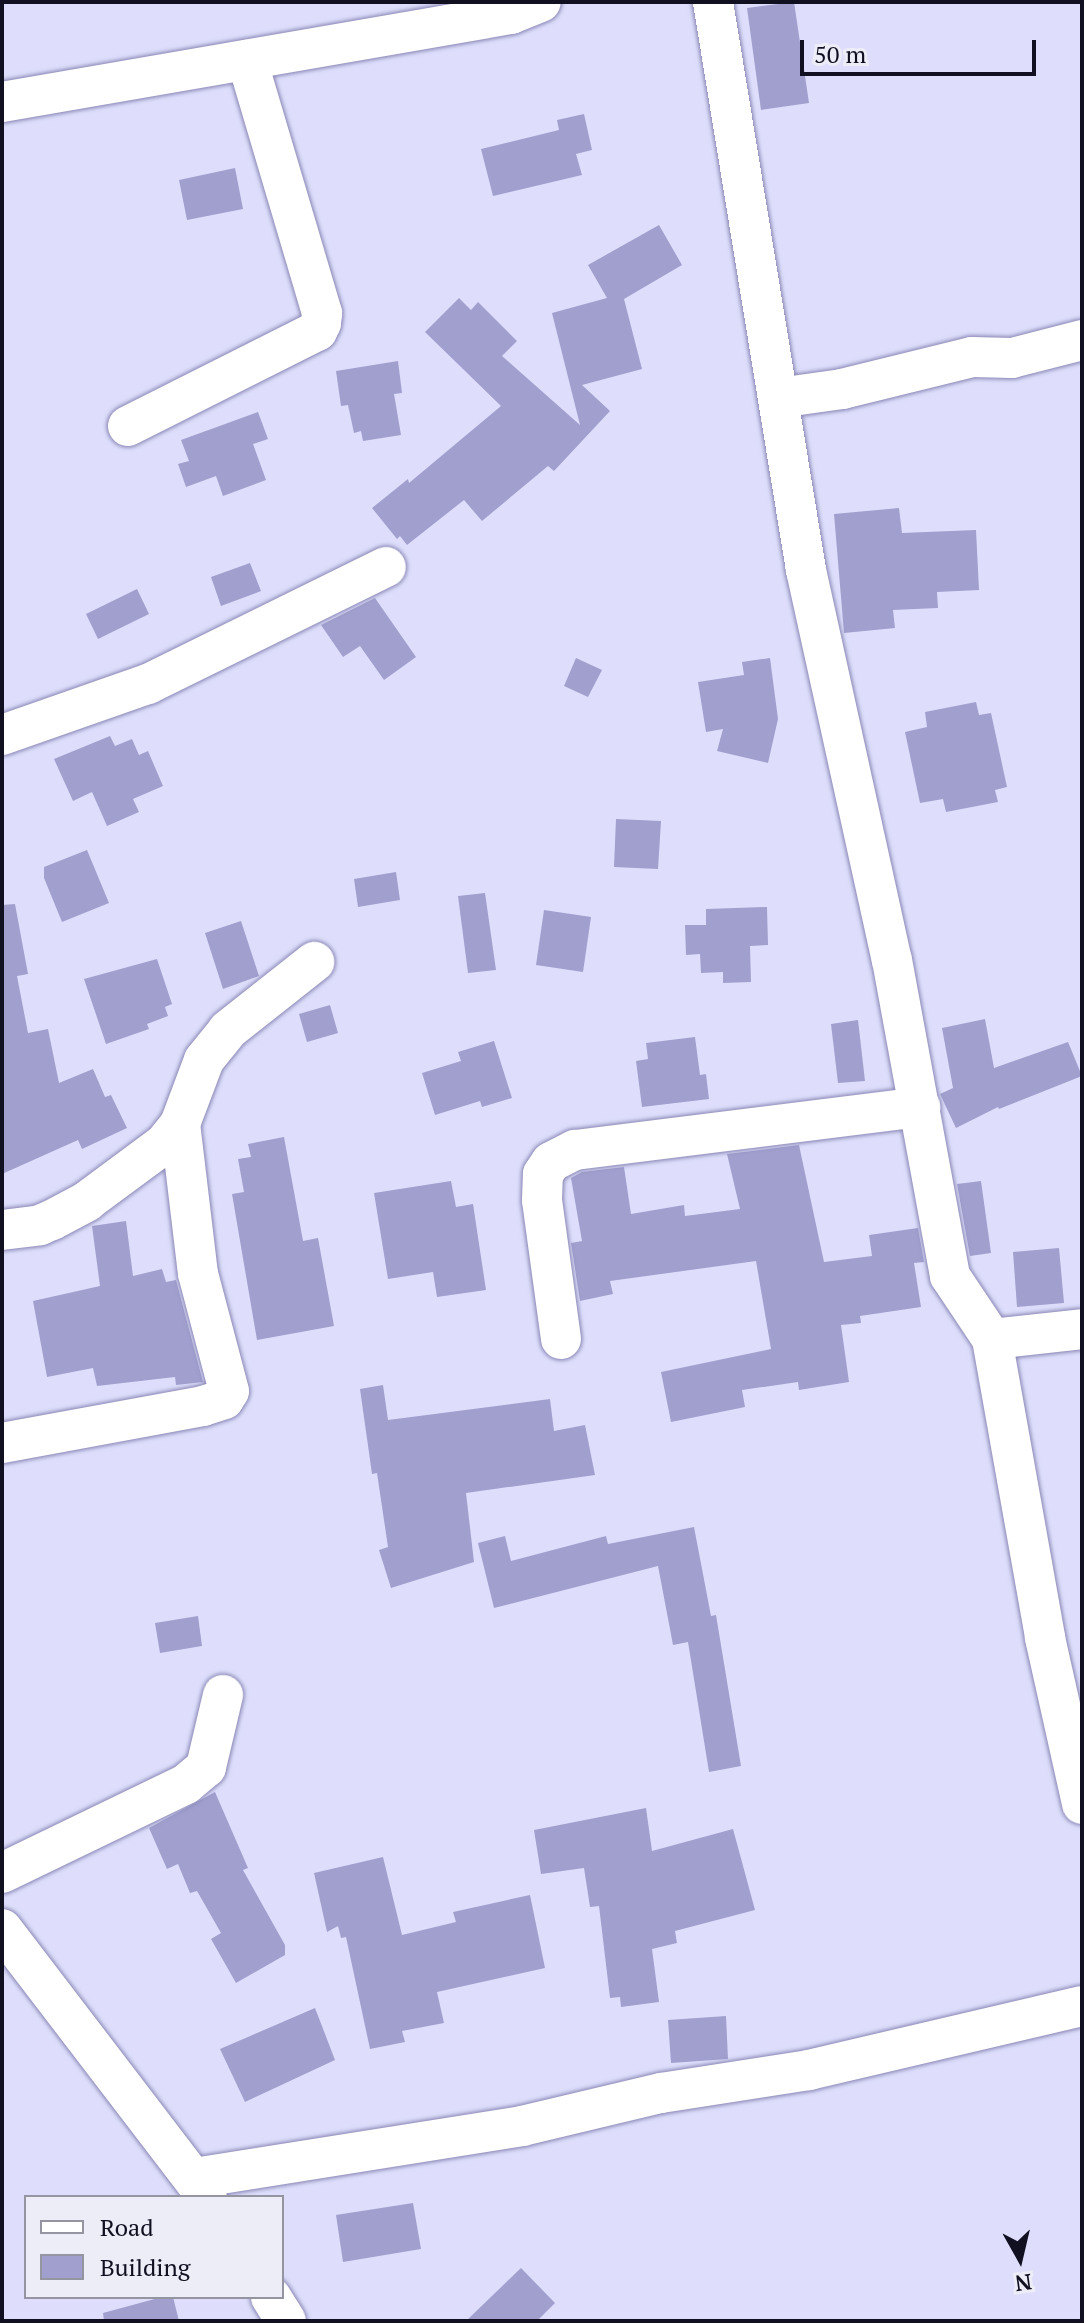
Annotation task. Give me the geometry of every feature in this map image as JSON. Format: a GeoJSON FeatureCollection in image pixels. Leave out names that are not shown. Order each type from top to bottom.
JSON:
{"type":"FeatureCollection","features":[{"type":"Feature","properties":{"kind":"street"},"geometry":{"type":"LineString","coordinates":[[2,102],[511,14],[541,2]]}},
{"type":"Feature","properties":{"kind":"street"},"geometry":{"type":"LineString","coordinates":[[713,2],[806,570],[892,960],[950,1276],[992,1339],[1045,1638],[1082,1804]]}},
{"type":"Feature","properties":{"kind":"street"},"geometry":{"type":"LineString","coordinates":[[128,426],[317,331],[321,323],[322,313],[247,60]]}},
{"type":"Feature","properties":{"kind":"street"},"geometry":{"type":"LineString","coordinates":[[778,398],[842,389],[972,357],[1012,358],[1082,340]]}},
{"type":"Feature","properties":{"kind":"street"},"geometry":{"type":"LineString","coordinates":[[2,735],[148,684],[386,567]]}},
{"type":"Feature","properties":{"kind":"street"},"geometry":{"type":"LineString","coordinates":[[2,1230],[40,1225],[87,1201],[164,1144],[180,1124],[204,1060],[228,1030],[314,962]]}},
{"type":"Feature","properties":{"kind":"street"},"geometry":{"type":"LineString","coordinates":[[561,1339],[542,1200],[543,1174],[551,1162],[575,1150],[920,1107]]}},
{"type":"Feature","properties":{"kind":"street"},"geometry":{"type":"LineString","coordinates":[[2,1443],[203,1406],[224,1399],[229,1391],[198,1274],[180,1124]]}},
{"type":"Feature","properties":{"kind":"street"},"geometry":{"type":"LineString","coordinates":[[992,1339],[1082,1329]]}},
{"type":"Feature","properties":{"kind":"street"},"geometry":{"type":"LineString","coordinates":[[2,1873],[186,1784],[206,1767],[223,1695]]}},
{"type":"Feature","properties":{"kind":"street"},"geometry":{"type":"LineString","coordinates":[[2,1929],[18,1976],[201,2188],[522,2126],[661,2093],[809,2070],[1082,2006]]}},
{"type":"Feature","properties":{"kind":"street"},"geometry":{"type":"LineString","coordinates":[[272,2299],[286,2321]]}},
{"type":"Feature","properties":{"kind":"building"},"geometry":{"type":"Polygon","coordinates":[[[794,2],[809,103],[761,110],[747,8],[794,2]]]}},
{"type":"Feature","properties":{"kind":"building"},"geometry":{"type":"Polygon","coordinates":[[[584,114],[592,150],[576,154],[582,175],[493,196],[481,149],[559,130],[557,120],[584,114]]]}},
{"type":"Feature","properties":{"kind":"building"},"geometry":{"type":"Polygon","coordinates":[[[235,168],[243,209],[187,220],[179,180],[235,168]]]}},
{"type":"Feature","properties":{"kind":"building"},"geometry":{"type":"Polygon","coordinates":[[[659,225],[682,265],[624,299],[642,369],[582,385],[610,411],[554,471],[548,466],[482,521],[464,500],[407,545],[400,536],[397,539],[372,508],[408,479],[409,483],[501,406],[425,332],[459,298],[471,310],[478,302],[517,341],[502,356],[580,425],[552,313],[607,298],[588,265],[659,225]]]}},
{"type":"Feature","properties":{"kind":"building"},"geometry":{"type":"Polygon","coordinates":[[[398,361],[402,393],[394,394],[401,435],[363,441],[361,431],[354,433],[348,405],[341,406],[336,371],[398,361]]]}},
{"type":"Feature","properties":{"kind":"building"},"geometry":{"type":"Polygon","coordinates":[[[258,412],[268,439],[253,444],[266,480],[223,496],[216,476],[186,487],[178,464],[189,461],[181,440],[258,412]]]}},
{"type":"Feature","properties":{"kind":"building"},"geometry":{"type":"Polygon","coordinates":[[[899,508],[902,533],[976,530],[979,590],[937,592],[938,608],[893,610],[895,628],[844,633],[834,514],[899,508]]]}},
{"type":"Feature","properties":{"kind":"building"},"geometry":{"type":"Polygon","coordinates":[[[250,563],[261,591],[221,606],[211,577],[250,563]]]}},
{"type":"Feature","properties":{"kind":"building"},"geometry":{"type":"Polygon","coordinates":[[[137,589],[149,614],[98,639],[86,614],[137,589]]]}},
{"type":"Feature","properties":{"kind":"building"},"geometry":{"type":"Polygon","coordinates":[[[375,598],[416,657],[384,680],[360,646],[343,657],[321,625],[375,598]]]}},
{"type":"Feature","properties":{"kind":"building"},"geometry":{"type":"Polygon","coordinates":[[[576,658],[602,670],[588,697],[564,686],[576,658]]]}},
{"type":"Feature","properties":{"kind":"building"},"geometry":{"type":"Polygon","coordinates":[[[770,658],[778,719],[768,763],[717,751],[723,729],[706,732],[698,682],[744,675],[742,662],[770,658]]]}},
{"type":"Feature","properties":{"kind":"building"},"geometry":{"type":"Polygon","coordinates":[[[976,702],[979,715],[991,713],[1007,787],[995,790],[998,802],[946,812],[943,799],[920,803],[905,732],[927,727],[925,712],[976,702]]]}},
{"type":"Feature","properties":{"kind":"building"},"geometry":{"type":"Polygon","coordinates":[[[110,736],[115,746],[132,739],[139,755],[148,751],[163,786],[133,799],[139,812],[107,826],[92,792],[73,801],[54,759],[110,736]]]}},
{"type":"Feature","properties":{"kind":"building"},"geometry":{"type":"Polygon","coordinates":[[[616,819],[661,821],[658,869],[614,867],[616,819]]]}},
{"type":"Feature","properties":{"kind":"building"},"geometry":{"type":"Polygon","coordinates":[[[87,850],[109,903],[62,922],[44,878],[44,867],[87,850]]]}},
{"type":"Feature","properties":{"kind":"building"},"geometry":{"type":"Polygon","coordinates":[[[396,872],[400,900],[358,907],[354,879],[396,872]]]}},
{"type":"Feature","properties":{"kind":"building"},"geometry":{"type":"Polygon","coordinates":[[[485,893],[496,970],[468,973],[458,896],[485,893]]]}},
{"type":"Feature","properties":{"kind":"building"},"geometry":{"type":"Polygon","coordinates":[[[15,904],[28,974],[17,976],[28,1033],[48,1029],[59,1083],[93,1069],[105,1097],[111,1095],[127,1128],[82,1149],[78,1140],[2,1174],[2,905],[15,904]]]}},
{"type":"Feature","properties":{"kind":"building"},"geometry":{"type":"Polygon","coordinates":[[[767,907],[768,945],[750,946],[751,982],[723,983],[723,972],[701,973],[700,954],[686,955],[685,925],[706,925],[706,909],[767,907]]]}},
{"type":"Feature","properties":{"kind":"building"},"geometry":{"type":"Polygon","coordinates":[[[544,910],[591,917],[583,972],[536,965],[544,910]]]}},
{"type":"Feature","properties":{"kind":"building"},"geometry":{"type":"Polygon","coordinates":[[[241,921],[259,976],[223,989],[205,933],[241,921]]]}},
{"type":"Feature","properties":{"kind":"building"},"geometry":{"type":"Polygon","coordinates":[[[157,959],[172,1004],[165,1007],[168,1016],[147,1024],[149,1029],[106,1044],[84,979],[157,959]]]}},
{"type":"Feature","properties":{"kind":"building"},"geometry":{"type":"Polygon","coordinates":[[[330,1005],[338,1033],[307,1042],[299,1014],[330,1005]]]}},
{"type":"Feature","properties":{"kind":"building"},"geometry":{"type":"Polygon","coordinates":[[[985,1019],[994,1068],[1068,1042],[1082,1076],[998,1107],[956,1128],[940,1094],[953,1088],[942,1028],[985,1019]]]}},
{"type":"Feature","properties":{"kind":"building"},"geometry":{"type":"Polygon","coordinates":[[[858,1020],[865,1081],[838,1083],[831,1024],[858,1020]]]}},
{"type":"Feature","properties":{"kind":"building"},"geometry":{"type":"Polygon","coordinates":[[[695,1037],[700,1075],[706,1074],[709,1099],[642,1107],[636,1061],[648,1059],[646,1043],[695,1037]]]}},
{"type":"Feature","properties":{"kind":"building"},"geometry":{"type":"Polygon","coordinates":[[[494,1041],[512,1098],[482,1107],[480,1101],[435,1115],[422,1073],[461,1061],[458,1052],[494,1041]]]}},
{"type":"Feature","properties":{"kind":"building"},"geometry":{"type":"Polygon","coordinates":[[[284,1137],[303,1241],[318,1238],[334,1326],[257,1340],[232,1194],[244,1192],[238,1159],[251,1157],[248,1144],[284,1137]]]}},
{"type":"Feature","properties":{"kind":"building"},"geometry":{"type":"Polygon","coordinates":[[[799,1145],[824,1262],[872,1256],[869,1235],[918,1228],[924,1262],[914,1263],[921,1307],[860,1316],[861,1323],[841,1325],[849,1382],[799,1390],[798,1382],[742,1390],[745,1407],[671,1422],[661,1372],[771,1349],[756,1261],[610,1281],[613,1294],[580,1301],[571,1243],[582,1241],[571,1178],[582,1172],[624,1167],[631,1214],[684,1205],[685,1216],[740,1209],[727,1154],[799,1145]]]}},
{"type":"Feature","properties":{"kind":"building"},"geometry":{"type":"Polygon","coordinates":[[[451,1181],[456,1207],[473,1204],[486,1290],[437,1297],[433,1272],[388,1279],[374,1193],[451,1181]]]}},
{"type":"Feature","properties":{"kind":"building"},"geometry":{"type":"Polygon","coordinates":[[[981,1181],[991,1253],[970,1256],[957,1184],[981,1181]]]}},
{"type":"Feature","properties":{"kind":"building"},"geometry":{"type":"Polygon","coordinates":[[[126,1221],[133,1276],[162,1269],[166,1282],[176,1280],[203,1382],[176,1385],[175,1377],[97,1386],[93,1368],[47,1377],[33,1301],[100,1286],[92,1226],[126,1221]]]}},
{"type":"Feature","properties":{"kind":"building"},"geometry":{"type":"Polygon","coordinates":[[[1059,1248],[1064,1303],[1017,1307],[1013,1252],[1059,1248]]]}},
{"type":"Feature","properties":{"kind":"building"},"geometry":{"type":"Polygon","coordinates":[[[383,1385],[388,1420],[550,1399],[554,1431],[585,1425],[595,1475],[466,1493],[474,1562],[391,1588],[379,1550],[388,1547],[377,1473],[372,1474],[360,1389],[383,1385]]]}},
{"type":"Feature","properties":{"kind":"building"},"geometry":{"type":"Polygon","coordinates":[[[694,1527],[711,1616],[716,1615],[741,1766],[709,1772],[688,1642],[673,1645],[658,1566],[494,1608],[478,1543],[505,1536],[511,1561],[606,1536],[608,1544],[694,1527]]]}},
{"type":"Feature","properties":{"kind":"building"},"geometry":{"type":"Polygon","coordinates":[[[198,1616],[202,1646],[160,1653],[155,1623],[198,1616]]]}},
{"type":"Feature","properties":{"kind":"building"},"geometry":{"type":"Polygon","coordinates":[[[215,1792],[248,1868],[243,1870],[285,1945],[285,1955],[236,1983],[211,1939],[221,1933],[197,1891],[190,1893],[178,1864],[167,1869],[149,1828],[215,1792]]]}},
{"type":"Feature","properties":{"kind":"building"},"geometry":{"type":"Polygon","coordinates":[[[646,1808],[652,1851],[733,1829],[755,1910],[675,1931],[677,1943],[652,1949],[659,2002],[621,2007],[620,1997],[610,1998],[599,1906],[590,1907],[584,1868],[541,1874],[534,1830],[646,1808]]]}},
{"type":"Feature","properties":{"kind":"building"},"geometry":{"type":"Polygon","coordinates":[[[383,1857],[402,1935],[456,1922],[453,1912],[530,1895],[545,1968],[437,1992],[444,2023],[402,2031],[405,2042],[370,2049],[346,1937],[341,1938],[338,1926],[327,1932],[314,1873],[383,1857]]]}},
{"type":"Feature","properties":{"kind":"building"},"geometry":{"type":"Polygon","coordinates":[[[315,2008],[335,2060],[245,2102],[220,2049],[315,2008]]]}},
{"type":"Feature","properties":{"kind":"building"},"geometry":{"type":"Polygon","coordinates":[[[726,2016],[728,2059],[671,2063],[668,2020],[726,2016]]]}},
{"type":"Feature","properties":{"kind":"building"},"geometry":{"type":"Polygon","coordinates":[[[413,2203],[421,2249],[343,2262],[336,2215],[413,2203]]]}},
{"type":"Feature","properties":{"kind":"building"},"geometry":{"type":"Polygon","coordinates":[[[521,2268],[555,2303],[537,2321],[466,2321],[521,2268]]]}},
{"type":"Feature","properties":{"kind":"building"},"geometry":{"type":"Polygon","coordinates":[[[155,2299],[174,2299],[179,2321],[104,2321],[103,2313],[155,2299]]]}}]}
